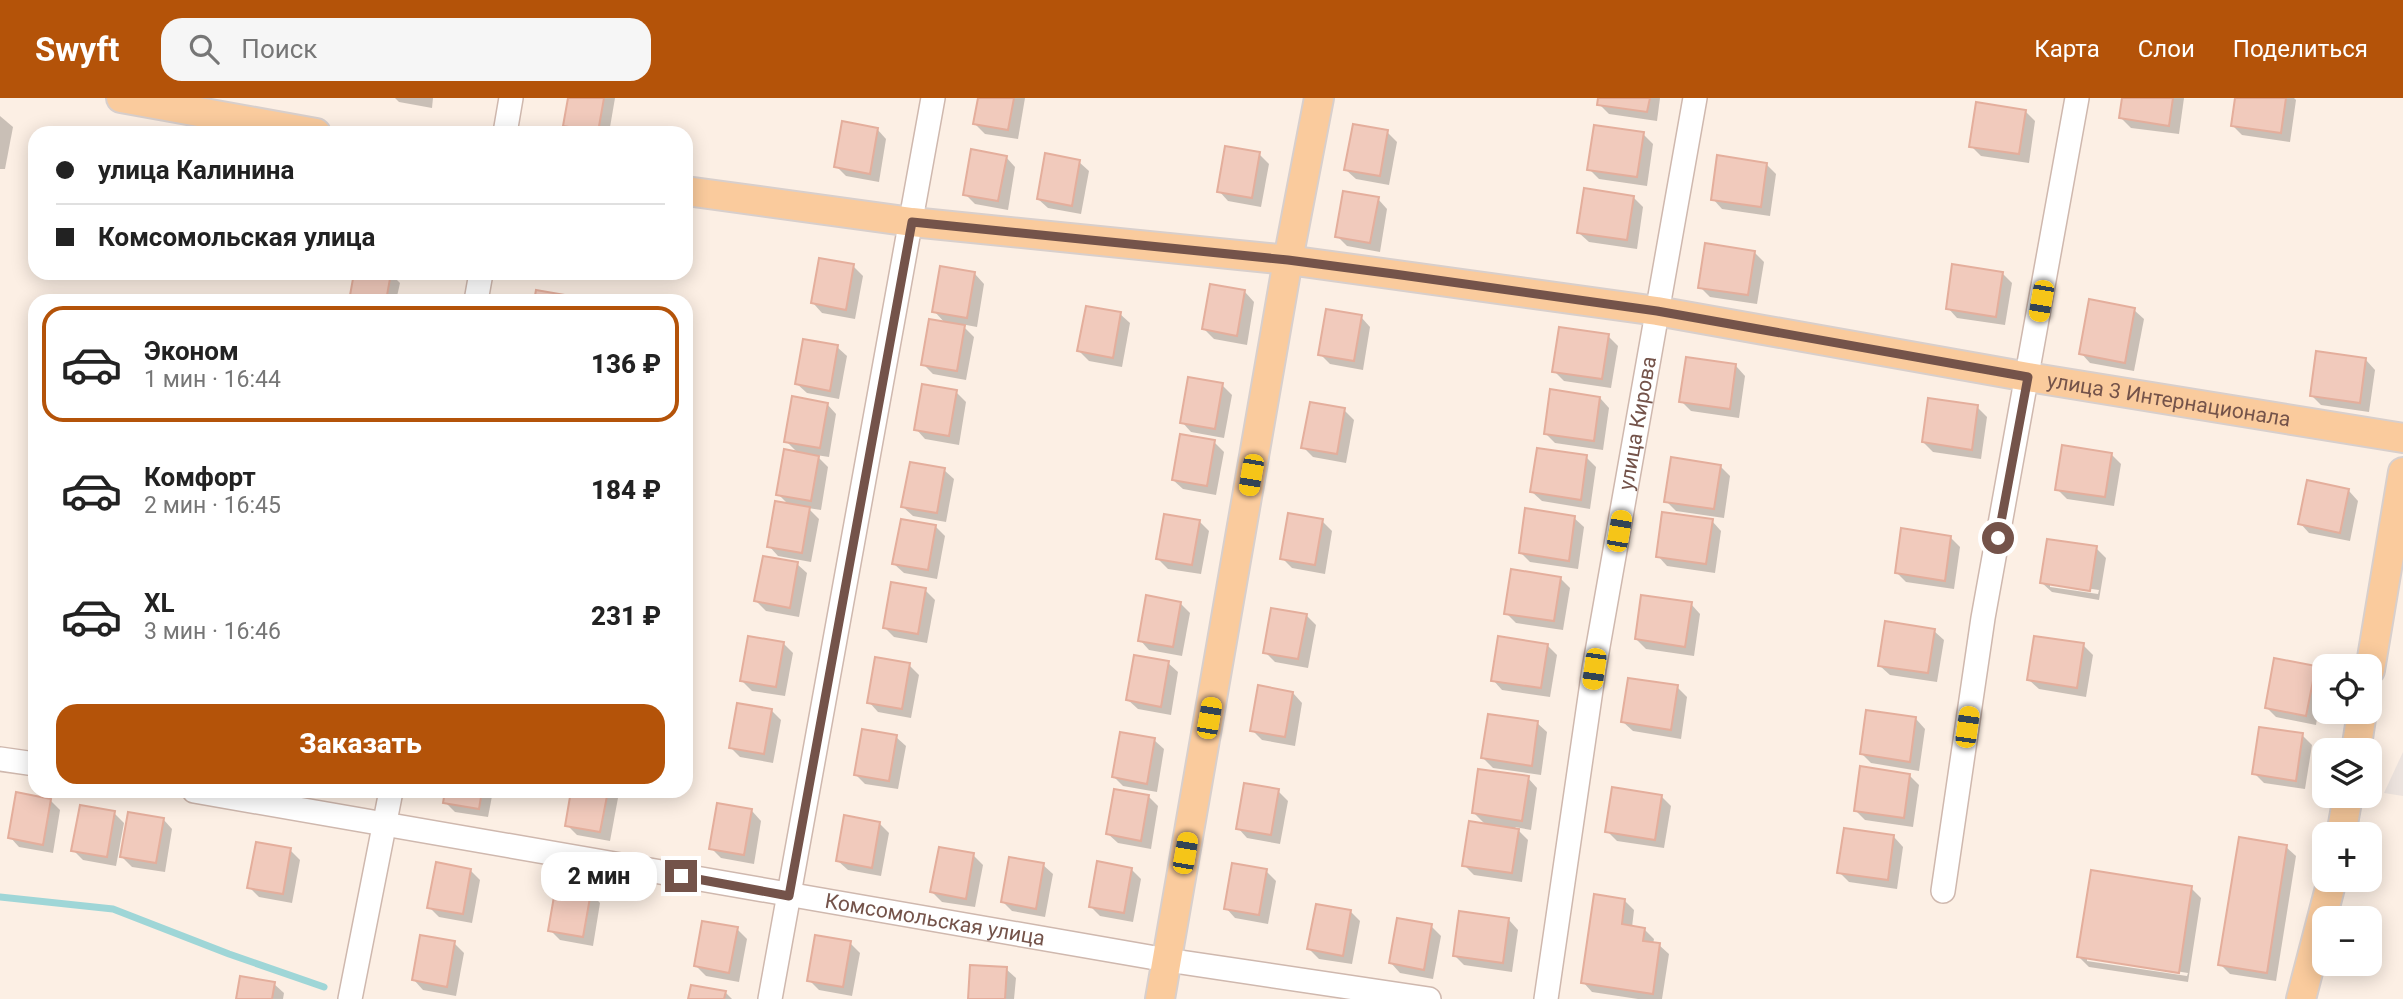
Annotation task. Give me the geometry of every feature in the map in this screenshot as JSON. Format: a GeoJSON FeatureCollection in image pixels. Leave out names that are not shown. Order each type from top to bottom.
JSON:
{"type":"FeatureCollection","features":[{"type":"Feature","properties":{"kind":"main road"},"geometry":{"type":"LineString","coordinates":[[121,98],[277,126]]}},
{"type":"Feature","properties":{"kind":"main road"},"geometry":{"type":"LineString","coordinates":[[1160,999],[1288,260],[1319,98]]}},
{"type":"Feature","properties":{"kind":"main road","name":"улица 3 Интернационала"},"geometry":{"type":"LineString","coordinates":[[693,192],[912,222],[1288,260],[1657,311],[2028,377],[2403,438]]}},
{"type":"Feature","properties":{"kind":"main road"},"geometry":{"type":"LineString","coordinates":[[2373,654],[2403,472]]}},
{"type":"Feature","properties":{"kind":"main road"},"geometry":{"type":"LineString","coordinates":[[2303,998],[2329,892]]}},
{"type":"Feature","properties":{"kind":"street"},"geometry":{"type":"LineString","coordinates":[[506,126],[511,98]]}},
{"type":"Feature","properties":{"kind":"street"},"geometry":{"type":"LineString","coordinates":[[770,999],[933,98]]}},
{"type":"Feature","properties":{"kind":"street","name":"улица Кирова"},"geometry":{"type":"LineString","coordinates":[[1546,999],[1594,669],[1695,98]]}},
{"type":"Feature","properties":{"kind":"street"},"geometry":{"type":"LineString","coordinates":[[1943,891],[1983,618],[2077,98]]}},
{"type":"Feature","properties":{"kind":"street"},"geometry":{"type":"LineString","coordinates":[[0,758],[28,763]]}},
{"type":"Feature","properties":{"kind":"street","name":"Комсомольская улица"},"geometry":{"type":"LineString","coordinates":[[236,798],[1167,960],[1429,999]]}},
{"type":"Feature","properties":{"kind":"street"},"geometry":{"type":"LineString","coordinates":[[350,999],[390,798]]}},
{"type":"Feature","properties":{"kind":"shaded area"},"geometry":{"type":"Polygon","coordinates":[[[2403,752],[2403,796],[2384,793],[2403,752]]]}},
{"type":"Feature","properties":{"kind":"building"},"geometry":{"type":"Polygon","coordinates":[[[568,98],[604,98],[599,126],[563,126],[568,98]]]}},
{"type":"Feature","properties":{"kind":"building"},"geometry":{"type":"Polygon","coordinates":[[[978,98],[1014,98],[1008,130],[973,124],[978,98]]]}},
{"type":"Feature","properties":{"kind":"building"},"geometry":{"type":"Polygon","coordinates":[[[1598,98],[1650,98],[1647,112],[1597,105],[1598,98]]]}},
{"type":"Feature","properties":{"kind":"building"},"geometry":{"type":"Polygon","coordinates":[[[2122,98],[2173,98],[2169,126],[2119,118],[2122,98]]]}},
{"type":"Feature","properties":{"kind":"building"},"geometry":{"type":"Polygon","coordinates":[[[2235,98],[2286,98],[2281,133],[2231,126],[2235,98]]]}},
{"type":"Feature","properties":{"kind":"building"},"geometry":{"type":"Polygon","coordinates":[[[1976,102],[2026,110],[2019,154],[1969,147],[1976,102]]]}},
{"type":"Feature","properties":{"kind":"building"},"geometry":{"type":"Polygon","coordinates":[[[842,121],[878,128],[870,174],[834,167],[842,121]]]}},
{"type":"Feature","properties":{"kind":"building"},"geometry":{"type":"Polygon","coordinates":[[[1353,124],[1388,130],[1380,176],[1344,170],[1353,124]]]}},
{"type":"Feature","properties":{"kind":"building"},"geometry":{"type":"Polygon","coordinates":[[[1594,125],[1644,132],[1637,177],[1587,170],[1594,125]]]}},
{"type":"Feature","properties":{"kind":"building"},"geometry":{"type":"Polygon","coordinates":[[[1225,146],[1260,152],[1252,198],[1217,192],[1225,146]]]}},
{"type":"Feature","properties":{"kind":"building"},"geometry":{"type":"Polygon","coordinates":[[[971,149],[1007,156],[998,201],[963,195],[971,149]]]}},
{"type":"Feature","properties":{"kind":"building"},"geometry":{"type":"Polygon","coordinates":[[[1045,153],[1080,160],[1072,206],[1037,199],[1045,153]]]}},
{"type":"Feature","properties":{"kind":"building"},"geometry":{"type":"Polygon","coordinates":[[[1717,155],[1767,163],[1761,207],[1711,200],[1717,155]]]}},
{"type":"Feature","properties":{"kind":"building"},"geometry":{"type":"Polygon","coordinates":[[[1584,188],[1634,196],[1627,240],[1577,233],[1584,188]]]}},
{"type":"Feature","properties":{"kind":"building"},"geometry":{"type":"Polygon","coordinates":[[[1343,191],[1379,197],[1370,243],[1335,237],[1343,191]]]}},
{"type":"Feature","properties":{"kind":"building"},"geometry":{"type":"Polygon","coordinates":[[[1705,243],[1755,251],[1748,295],[1698,288],[1705,243]]]}},
{"type":"Feature","properties":{"kind":"building"},"geometry":{"type":"Polygon","coordinates":[[[819,258],[854,264],[846,310],[811,303],[819,258]]]}},
{"type":"Feature","properties":{"kind":"building"},"geometry":{"type":"Polygon","coordinates":[[[1952,264],[2003,272],[1996,317],[1946,309],[1952,264]]]}},
{"type":"Feature","properties":{"kind":"building"},"geometry":{"type":"Polygon","coordinates":[[[940,266],[975,272],[967,318],[932,312],[940,266]]]}},
{"type":"Feature","properties":{"kind":"building"},"geometry":{"type":"Polygon","coordinates":[[[353,280],[390,280],[387,294],[350,294],[353,280]]]}},
{"type":"Feature","properties":{"kind":"building"},"geometry":{"type":"Polygon","coordinates":[[[1210,284],[1245,290],[1237,336],[1202,329],[1210,284]]]}},
{"type":"Feature","properties":{"kind":"building"},"geometry":{"type":"Polygon","coordinates":[[[536,290],[559,294],[535,294],[536,290]]]}},
{"type":"Feature","properties":{"kind":"building"},"geometry":{"type":"Polygon","coordinates":[[[2089,299],[2135,308],[2125,363],[2079,354],[2089,299]]]}},
{"type":"Feature","properties":{"kind":"building"},"geometry":{"type":"Polygon","coordinates":[[[1086,306],[1121,312],[1113,358],[1077,351],[1086,306]]]}},
{"type":"Feature","properties":{"kind":"building"},"geometry":{"type":"Polygon","coordinates":[[[1326,309],[1362,315],[1354,361],[1318,355],[1326,309]]]}},
{"type":"Feature","properties":{"kind":"building"},"geometry":{"type":"Polygon","coordinates":[[[929,319],[965,325],[957,371],[921,365],[929,319]]]}},
{"type":"Feature","properties":{"kind":"building"},"geometry":{"type":"Polygon","coordinates":[[[1559,327],[1609,334],[1602,379],[1552,372],[1559,327]]]}},
{"type":"Feature","properties":{"kind":"building"},"geometry":{"type":"Polygon","coordinates":[[[803,339],[838,345],[830,391],[795,384],[803,339]]]}},
{"type":"Feature","properties":{"kind":"building"},"geometry":{"type":"Polygon","coordinates":[[[2316,351],[2366,358],[2360,403],[2310,396],[2316,351]]]}},
{"type":"Feature","properties":{"kind":"building"},"geometry":{"type":"Polygon","coordinates":[[[1686,357],[1736,364],[1730,409],[1679,402],[1686,357]]]}},
{"type":"Feature","properties":{"kind":"building"},"geometry":{"type":"Polygon","coordinates":[[[1188,377],[1223,383],[1215,429],[1180,423],[1188,377]]]}},
{"type":"Feature","properties":{"kind":"building"},"geometry":{"type":"Polygon","coordinates":[[[922,384],[957,390],[949,436],[914,430],[922,384]]]}},
{"type":"Feature","properties":{"kind":"building"},"geometry":{"type":"Polygon","coordinates":[[[1550,389],[1600,397],[1594,441],[1544,434],[1550,389]]]}},
{"type":"Feature","properties":{"kind":"building"},"geometry":{"type":"Polygon","coordinates":[[[792,396],[828,403],[820,448],[784,442],[792,396]]]}},
{"type":"Feature","properties":{"kind":"building"},"geometry":{"type":"Polygon","coordinates":[[[1928,398],[1978,405],[1972,450],[1922,442],[1928,398]]]}},
{"type":"Feature","properties":{"kind":"building"},"geometry":{"type":"Polygon","coordinates":[[[1310,402],[1345,408],[1337,454],[1301,448],[1310,402]]]}},
{"type":"Feature","properties":{"kind":"building"},"geometry":{"type":"Polygon","coordinates":[[[1180,434],[1215,440],[1207,486],[1172,480],[1180,434]]]}},
{"type":"Feature","properties":{"kind":"building"},"geometry":{"type":"Polygon","coordinates":[[[2062,445],[2112,453],[2105,497],[2055,490],[2062,445]]]}},
{"type":"Feature","properties":{"kind":"building"},"geometry":{"type":"Polygon","coordinates":[[[1537,448],[1587,455],[1581,500],[1530,492],[1537,448]]]}},
{"type":"Feature","properties":{"kind":"building"},"geometry":{"type":"Polygon","coordinates":[[[784,449],[819,456],[811,501],[776,495],[784,449]]]}},
{"type":"Feature","properties":{"kind":"building"},"geometry":{"type":"Polygon","coordinates":[[[1671,457],[1721,465],[1714,509],[1664,502],[1671,457]]]}},
{"type":"Feature","properties":{"kind":"building"},"geometry":{"type":"Polygon","coordinates":[[[910,462],[945,468],[937,513],[901,507],[910,462]]]}},
{"type":"Feature","properties":{"kind":"building"},"geometry":{"type":"Polygon","coordinates":[[[2307,480],[2349,489],[2340,533],[2298,524],[2307,480]]]}},
{"type":"Feature","properties":{"kind":"building"},"geometry":{"type":"Polygon","coordinates":[[[775,501],[810,507],[802,553],[767,547],[775,501]]]}},
{"type":"Feature","properties":{"kind":"building"},"geometry":{"type":"Polygon","coordinates":[[[1525,508],[1575,516],[1569,561],[1519,553],[1525,508]]]}},
{"type":"Feature","properties":{"kind":"building"},"geometry":{"type":"Polygon","coordinates":[[[1662,512],[1713,519],[1706,564],[1656,557],[1662,512]]]}},
{"type":"Feature","properties":{"kind":"building"},"geometry":{"type":"Polygon","coordinates":[[[1288,513],[1323,519],[1315,565],[1280,559],[1288,513]]]}},
{"type":"Feature","properties":{"kind":"building"},"geometry":{"type":"Polygon","coordinates":[[[1164,514],[1200,520],[1192,565],[1156,559],[1164,514]]]}},
{"type":"Feature","properties":{"kind":"building"},"geometry":{"type":"Polygon","coordinates":[[[901,519],[936,525],[928,570],[892,564],[901,519]]]}},
{"type":"Feature","properties":{"kind":"building"},"geometry":{"type":"Polygon","coordinates":[[[1901,528],[1951,536],[1945,581],[1895,573],[1901,528]]]}},
{"type":"Feature","properties":{"kind":"building"},"geometry":{"type":"Polygon","coordinates":[[[2047,539],[2097,546],[2090,591],[2040,583],[2047,539]]]}},
{"type":"Feature","properties":{"kind":"building"},"geometry":{"type":"Polygon","coordinates":[[[763,556],[798,562],[790,608],[754,601],[763,556]]]}},
{"type":"Feature","properties":{"kind":"building"},"geometry":{"type":"Polygon","coordinates":[[[1511,569],[1561,577],[1554,621],[1504,614],[1511,569]]]}},
{"type":"Feature","properties":{"kind":"building"},"geometry":{"type":"Polygon","coordinates":[[[891,582],[926,588],[918,634],[883,628],[891,582]]]}},
{"type":"Feature","properties":{"kind":"building"},"geometry":{"type":"Polygon","coordinates":[[[1146,595],[1181,602],[1173,647],[1138,641],[1146,595]]]}},
{"type":"Feature","properties":{"kind":"building"},"geometry":{"type":"Polygon","coordinates":[[[1641,595],[1692,602],[1685,647],[1635,639],[1641,595]]]}},
{"type":"Feature","properties":{"kind":"building"},"geometry":{"type":"Polygon","coordinates":[[[1271,608],[1307,614],[1298,659],[1263,653],[1271,608]]]}},
{"type":"Feature","properties":{"kind":"building"},"geometry":{"type":"Polygon","coordinates":[[[1885,621],[1935,629],[1928,673],[1878,666],[1885,621]]]}},
{"type":"Feature","properties":{"kind":"building"},"geometry":{"type":"Polygon","coordinates":[[[748,636],[784,642],[776,687],[740,681],[748,636]]]}},
{"type":"Feature","properties":{"kind":"building"},"geometry":{"type":"Polygon","coordinates":[[[1498,636],[1548,644],[1541,688],[1491,681],[1498,636]]]}},
{"type":"Feature","properties":{"kind":"building"},"geometry":{"type":"Polygon","coordinates":[[[2034,636],[2084,643],[2077,688],[2027,680],[2034,636]]]}},
{"type":"Feature","properties":{"kind":"building"},"geometry":{"type":"Polygon","coordinates":[[[1134,655],[1169,661],[1161,707],[1126,700],[1134,655]]]}},
{"type":"Feature","properties":{"kind":"building"},"geometry":{"type":"Polygon","coordinates":[[[875,657],[910,663],[902,709],[867,703],[875,657]]]}},
{"type":"Feature","properties":{"kind":"building"},"geometry":{"type":"Polygon","coordinates":[[[2274,658],[2312,665],[2312,686],[2306,716],[2265,708],[2274,658]]]}},
{"type":"Feature","properties":{"kind":"building"},"geometry":{"type":"Polygon","coordinates":[[[1628,678],[1678,685],[1671,730],[1621,722],[1628,678]]]}},
{"type":"Feature","properties":{"kind":"building"},"geometry":{"type":"Polygon","coordinates":[[[1258,685],[1293,692],[1285,737],[1250,731],[1258,685]]]}},
{"type":"Feature","properties":{"kind":"building"},"geometry":{"type":"Polygon","coordinates":[[[737,703],[772,709],[764,754],[729,748],[737,703]]]}},
{"type":"Feature","properties":{"kind":"building"},"geometry":{"type":"Polygon","coordinates":[[[1866,710],[1916,717],[1910,762],[1860,754],[1866,710]]]}},
{"type":"Feature","properties":{"kind":"building"},"geometry":{"type":"Polygon","coordinates":[[[1488,714],[1538,721],[1532,766],[1481,758],[1488,714]]]}},
{"type":"Feature","properties":{"kind":"building"},"geometry":{"type":"Polygon","coordinates":[[[2259,727],[2303,733],[2296,781],[2252,774],[2259,727]]]}},
{"type":"Feature","properties":{"kind":"building"},"geometry":{"type":"Polygon","coordinates":[[[862,729],[897,735],[889,781],[854,775],[862,729]]]}},
{"type":"Feature","properties":{"kind":"building"},"geometry":{"type":"Polygon","coordinates":[[[1120,732],[1155,738],[1147,784],[1112,777],[1120,732]]]}},
{"type":"Feature","properties":{"kind":"building"},"geometry":{"type":"Polygon","coordinates":[[[1860,766],[1910,774],[1904,818],[1854,811],[1860,766]]]}},
{"type":"Feature","properties":{"kind":"building"},"geometry":{"type":"Polygon","coordinates":[[[1478,769],[1529,776],[1522,821],[1472,813],[1478,769]]]}},
{"type":"Feature","properties":{"kind":"building"},"geometry":{"type":"Polygon","coordinates":[[[1244,783],[1279,789],[1271,835],[1236,829],[1244,783]]]}},
{"type":"Feature","properties":{"kind":"building"},"geometry":{"type":"Polygon","coordinates":[[[1612,787],[1662,795],[1655,840],[1605,832],[1612,787]]]}},
{"type":"Feature","properties":{"kind":"building"},"geometry":{"type":"Polygon","coordinates":[[[1114,789],[1149,795],[1141,841],[1106,834],[1114,789]]]}},
{"type":"Feature","properties":{"kind":"building"},"geometry":{"type":"Polygon","coordinates":[[[16,792],[28,794],[28,798],[51,799],[43,845],[8,838],[16,792]]]}},
{"type":"Feature","properties":{"kind":"building"},"geometry":{"type":"Polygon","coordinates":[[[444,798],[481,798],[479,809],[443,803],[444,798]]]}},
{"type":"Feature","properties":{"kind":"building"},"geometry":{"type":"Polygon","coordinates":[[[570,798],[607,798],[600,832],[565,826],[570,798]]]}},
{"type":"Feature","properties":{"kind":"building"},"geometry":{"type":"Polygon","coordinates":[[[717,803],[752,809],[744,855],[709,849],[717,803]]]}},
{"type":"Feature","properties":{"kind":"building"},"geometry":{"type":"Polygon","coordinates":[[[80,805],[115,811],[107,857],[71,851],[80,805]]]}},
{"type":"Feature","properties":{"kind":"building"},"geometry":{"type":"Polygon","coordinates":[[[128,812],[164,818],[156,863],[120,857],[128,812]]]}},
{"type":"Feature","properties":{"kind":"building"},"geometry":{"type":"Polygon","coordinates":[[[844,815],[880,822],[872,868],[836,861],[844,815]]]}},
{"type":"Feature","properties":{"kind":"building"},"geometry":{"type":"Polygon","coordinates":[[[1469,821],[1519,829],[1512,873],[1462,866],[1469,821]]]}},
{"type":"Feature","properties":{"kind":"building"},"geometry":{"type":"Polygon","coordinates":[[[1844,828],[1894,835],[1888,880],[1837,873],[1844,828]]]}},
{"type":"Feature","properties":{"kind":"building"},"geometry":{"type":"Polygon","coordinates":[[[2239,837],[2287,845],[2267,973],[2218,965],[2239,837]]]}},
{"type":"Feature","properties":{"kind":"building"},"geometry":{"type":"Polygon","coordinates":[[[256,842],[291,848],[283,894],[247,888],[256,842]]]}},
{"type":"Feature","properties":{"kind":"building"},"geometry":{"type":"Polygon","coordinates":[[[939,847],[974,853],[966,899],[930,892],[939,847]]]}},
{"type":"Feature","properties":{"kind":"building"},"geometry":{"type":"Polygon","coordinates":[[[1009,857],[1044,863],[1036,909],[1001,902],[1009,857]]]}},
{"type":"Feature","properties":{"kind":"building"},"geometry":{"type":"Polygon","coordinates":[[[1097,861],[1132,868],[1124,913],[1089,907],[1097,861]]]}},
{"type":"Feature","properties":{"kind":"building"},"geometry":{"type":"Polygon","coordinates":[[[436,862],[471,869],[463,914],[427,908],[436,862]]]}},
{"type":"Feature","properties":{"kind":"building"},"geometry":{"type":"Polygon","coordinates":[[[1232,863],[1267,869],[1259,915],[1224,909],[1232,863]]]}},
{"type":"Feature","properties":{"kind":"building"},"geometry":{"type":"Polygon","coordinates":[[[2091,870],[2192,886],[2179,973],[2077,957],[2091,870]]]}},
{"type":"Feature","properties":{"kind":"building"},"geometry":{"type":"Polygon","coordinates":[[[556,885],[591,892],[583,937],[548,931],[556,885]]]}},
{"type":"Feature","properties":{"kind":"building"},"geometry":{"type":"Polygon","coordinates":[[[1594,894],[1625,899],[1622,924],[1645,928],[1643,941],[1660,943],[1653,994],[1581,983],[1594,894]]]}},
{"type":"Feature","properties":{"kind":"building"},"geometry":{"type":"Polygon","coordinates":[[[1316,904],[1351,910],[1343,956],[1307,949],[1316,904]]]}},
{"type":"Feature","properties":{"kind":"building"},"geometry":{"type":"Polygon","coordinates":[[[1459,911],[1509,918],[1503,963],[1453,956],[1459,911]]]}},
{"type":"Feature","properties":{"kind":"building"},"geometry":{"type":"Polygon","coordinates":[[[1397,918],[1432,924],[1424,970],[1389,963],[1397,918]]]}},
{"type":"Feature","properties":{"kind":"building"},"geometry":{"type":"Polygon","coordinates":[[[702,921],[738,927],[729,973],[694,966],[702,921]]]}},
{"type":"Feature","properties":{"kind":"building"},"geometry":{"type":"Polygon","coordinates":[[[420,935],[455,941],[447,987],[412,980],[420,935]]]}},
{"type":"Feature","properties":{"kind":"building"},"geometry":{"type":"Polygon","coordinates":[[[815,935],[851,941],[843,987],[807,981],[815,935]]]}},
{"type":"Feature","properties":{"kind":"building"},"geometry":{"type":"Polygon","coordinates":[[[970,965],[1007,967],[1005,999],[968,999],[970,965]]]}},
{"type":"Feature","properties":{"kind":"building"},"geometry":{"type":"Polygon","coordinates":[[[240,976],[275,982],[272,999],[236,999],[240,976]]]}},
{"type":"Feature","properties":{"kind":"building"},"geometry":{"type":"Polygon","coordinates":[[[691,985],[726,991],[724,999],[688,999],[691,985]]]}},
{"type":"Feature","properties":{"kind":"waterway"},"geometry":{"type":"LineString","coordinates":[[0,897],[113,909],[324,987]]}},
{"type":"Feature","properties":{"kind":"route"},"geometry":{"type":"LineString","coordinates":[[681,876],[789,896],[912,222],[1288,260],[1394,274],[1657,311],[2028,377],[1998,538]]}}]}
